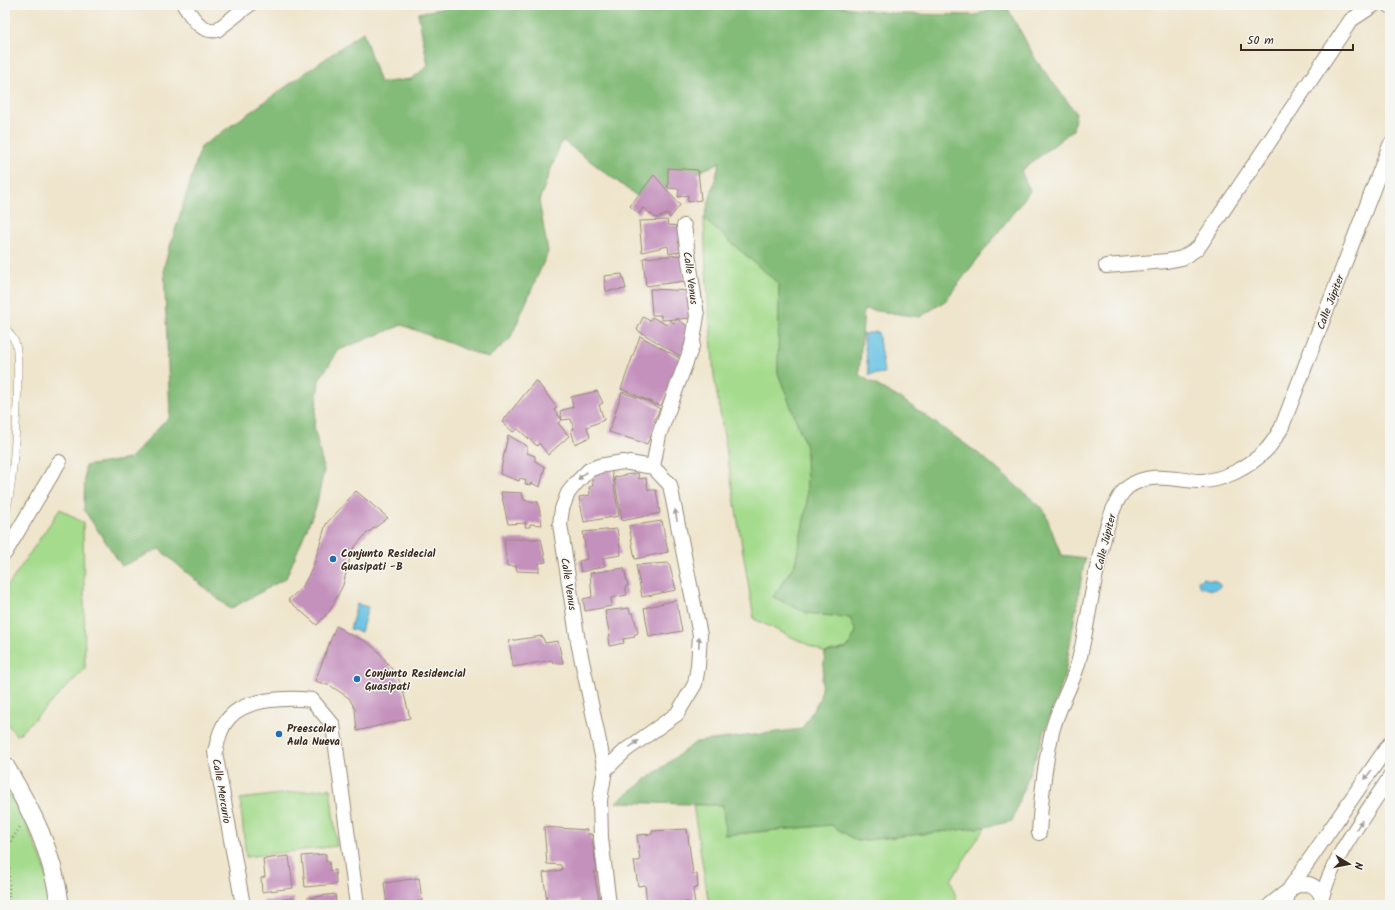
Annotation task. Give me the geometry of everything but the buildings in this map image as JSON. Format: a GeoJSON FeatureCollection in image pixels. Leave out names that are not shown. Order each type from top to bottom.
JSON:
{"type":"FeatureCollection","features":[{"type":"Feature","properties":{"kind":"street"},"geometry":{"type":"LineString","coordinates":[[184,5],[195,21],[210,31],[217,30],[249,5]]}},
{"type":"Feature","properties":{"kind":"street"},"geometry":{"type":"LineString","coordinates":[[1106,266],[1167,261],[1182,258],[1198,248],[1351,20],[1374,5]]}},
{"type":"Feature","properties":{"kind":"street","name":"Calle Júpiter"},"geometry":{"type":"LineString","coordinates":[[1039,833],[1041,790],[1052,730],[1078,667],[1106,529],[1116,499],[1128,487],[1140,481],[1157,476],[1200,482],[1221,478],[1253,462],[1267,450],[1282,429],[1390,145]]}},
{"type":"Feature","properties":{"kind":"street","name":"Calle Venus"},"geometry":{"type":"LineString","coordinates":[[609,905],[601,838],[600,800],[605,770],[578,642],[560,524],[562,509],[568,493],[589,470],[623,462],[653,467],[659,435],[692,346],[697,316],[684,226]]}},
{"type":"Feature","properties":{"kind":"street"},"geometry":{"type":"LineString","coordinates":[[5,553],[59,462]]}},
{"type":"Feature","properties":{"kind":"street"},"geometry":{"type":"LineString","coordinates":[[605,770],[626,750],[677,714],[695,684],[698,666],[700,635],[670,485],[653,467]]}},
{"type":"Feature","properties":{"kind":"street","name":"Calle Mercurio"},"geometry":{"type":"LineString","coordinates":[[243,905],[215,752],[220,733],[229,717],[256,703],[280,698],[297,698],[312,700],[333,725],[357,905]]}},
{"type":"Feature","properties":{"kind":"street"},"geometry":{"type":"LineString","coordinates":[[1270,905],[1290,888],[1390,743]]}},
{"type":"Feature","properties":{"kind":"street"},"geometry":{"type":"LineString","coordinates":[[5,766],[38,825],[50,859],[60,905]]}},
{"type":"Feature","properties":{"kind":"street"},"geometry":{"type":"LineString","coordinates":[[1321,901],[1333,866],[1390,777]]}},
{"type":"Feature","properties":{"kind":"street"},"geometry":{"type":"LineString","coordinates":[[1290,888],[1305,884],[1312,884],[1318,890],[1321,901]]}},
{"type":"Feature","properties":{"kind":"street"},"geometry":{"type":"LineString","coordinates":[[1285,905],[1290,888]]}},
{"type":"Feature","properties":{"kind":"lane"},"geometry":{"type":"LineString","coordinates":[[5,327],[16,344],[19,370],[11,486],[5,512]]}},
{"type":"Feature","properties":{"kind":"path"},"geometry":{"type":"LineString","coordinates":[[9,905],[9,844],[23,822],[25,829]]}},
{"type":"Feature","properties":{"kind":"green space"},"geometry":{"type":"Polygon","coordinates":[[[462,5],[830,5],[897,14],[977,15],[997,5],[1006,5],[1036,60],[1076,113],[1073,130],[1021,171],[1030,191],[945,301],[920,317],[864,309],[859,375],[906,402],[982,456],[1044,510],[1061,555],[1085,558],[1064,678],[1012,821],[985,827],[857,841],[831,825],[725,835],[723,805],[616,802],[696,742],[802,729],[820,698],[825,653],[847,648],[856,632],[850,618],[807,613],[773,597],[795,564],[807,505],[806,446],[778,373],[779,284],[704,219],[720,162],[642,200],[562,140],[539,201],[548,252],[510,339],[488,358],[402,325],[339,350],[319,380],[314,427],[324,470],[316,507],[286,578],[230,609],[159,549],[122,566],[84,510],[85,466],[129,459],[170,416],[164,266],[201,147],[363,32],[380,83],[411,79],[428,66],[418,13],[462,5]]]}},
{"type":"Feature","properties":{"kind":"green space"},"geometry":{"type":"Polygon","coordinates":[[[704,219],[779,284],[778,373],[806,446],[807,505],[795,564],[773,597],[807,613],[850,618],[856,632],[847,648],[825,653],[754,619],[714,376],[706,271],[704,219]]]}},
{"type":"Feature","properties":{"kind":"green space"},"geometry":{"type":"Polygon","coordinates":[[[60,509],[83,523],[85,669],[17,736],[5,721],[5,590],[60,509]]]}},
{"type":"Feature","properties":{"kind":"green space"},"geometry":{"type":"Polygon","coordinates":[[[330,788],[337,846],[246,857],[240,799],[330,788]]]}},
{"type":"Feature","properties":{"kind":"green space"},"geometry":{"type":"Polygon","coordinates":[[[8,789],[29,830],[44,865],[52,905],[5,905],[5,791],[8,789]]]}},
{"type":"Feature","properties":{"kind":"green space"},"geometry":{"type":"Polygon","coordinates":[[[693,805],[723,805],[726,835],[831,825],[857,841],[985,827],[951,880],[958,905],[884,905],[881,901],[858,902],[854,905],[709,905],[693,805]]]}},
{"type":"Feature","properties":{"kind":"water"},"geometry":{"type":"Polygon","coordinates":[[[878,332],[884,373],[869,375],[863,334],[878,332]]]}},
{"type":"Feature","properties":{"kind":"water"},"geometry":{"type":"Polygon","coordinates":[[[1203,578],[1216,581],[1220,587],[1213,590],[1199,586],[1198,581],[1203,578]]]}},
{"type":"Feature","properties":{"kind":"water"},"geometry":{"type":"Polygon","coordinates":[[[357,604],[368,607],[361,632],[350,629],[357,604]]]}},
{"type":"Feature","properties":{"kind":"place","name":"Conjunto Residecial Guasipati -B"},"geometry":{"type":"Point","coordinates":[333,559]}},
{"type":"Feature","properties":{"kind":"place","name":"Conjunto Residencial Guasipati"},"geometry":{"type":"Point","coordinates":[357,679]}},
{"type":"Feature","properties":{"kind":"place","name":"Preescolar Aula Nueva"},"geometry":{"type":"Point","coordinates":[279,734]}}]}
